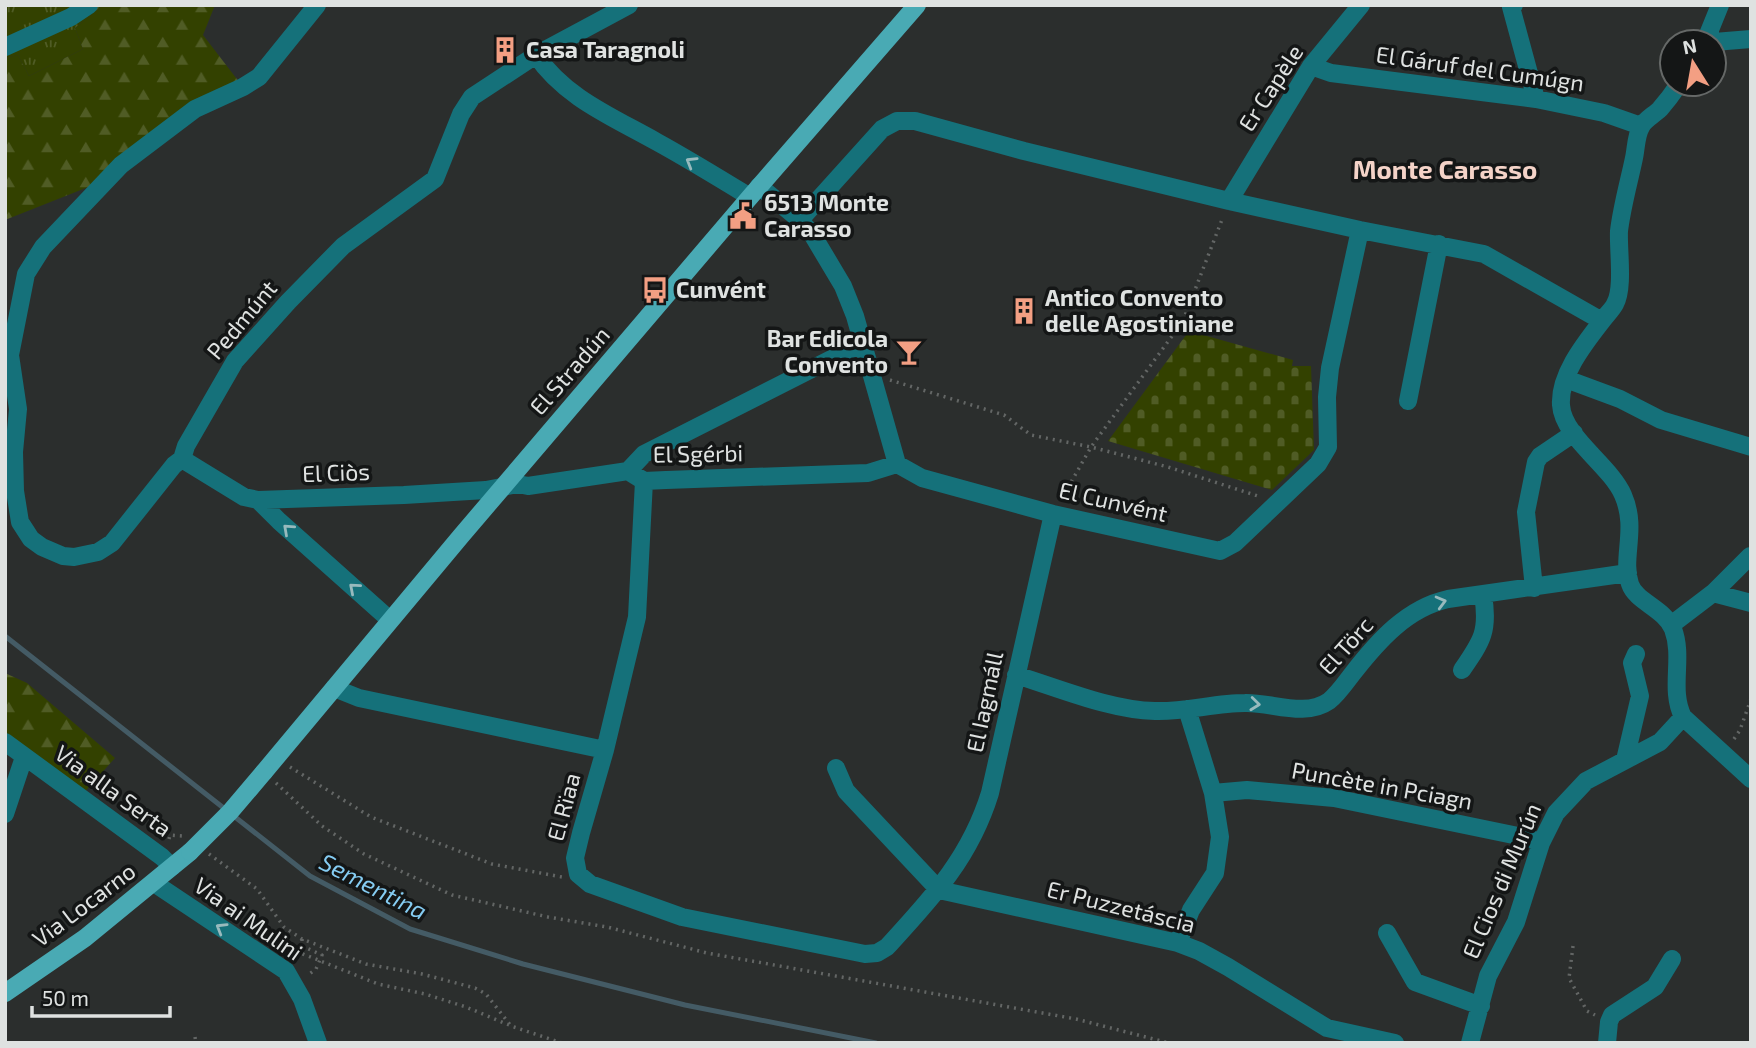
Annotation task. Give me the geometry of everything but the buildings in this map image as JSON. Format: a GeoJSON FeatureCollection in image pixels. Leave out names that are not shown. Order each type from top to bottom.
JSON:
{"type":"FeatureCollection","features":[{"type":"Feature","properties":{"kind":"main road","name":"El Stradún"},"geometry":{"type":"LineString","coordinates":[[270,766],[503,487],[917,5]]}},
{"type":"Feature","properties":{"kind":"main road","name":"Via Locarno"},"geometry":{"type":"LineString","coordinates":[[5,993],[85,938],[154,883],[230,812],[270,766]]}},
{"type":"Feature","properties":{"kind":"street"},"geometry":{"type":"LineString","coordinates":[[6,47],[71,17],[89,5]]}},
{"type":"Feature","properties":{"kind":"street","name":"Pedmúnt"},"geometry":{"type":"LineString","coordinates":[[317,5],[259,77],[195,109],[121,165],[43,247],[26,274],[12,339],[10,364],[18,409],[14,452],[18,508],[25,533],[42,547],[63,556],[74,557],[104,549],[112,543],[182,458],[186,446],[235,361],[343,246],[435,179],[461,114],[472,97],[536,55],[629,5]]}},
{"type":"Feature","properties":{"kind":"street","name":"Er Capèle"},"geometry":{"type":"LineString","coordinates":[[1229,201],[1311,66],[1361,5]]}},
{"type":"Feature","properties":{"kind":"street"},"geometry":{"type":"LineString","coordinates":[[1514,5],[1511,8],[1536,99]]}},
{"type":"Feature","properties":{"kind":"street"},"geometry":{"type":"LineString","coordinates":[[1711,28],[1720,5]]}},
{"type":"Feature","properties":{"kind":"street"},"geometry":{"type":"LineString","coordinates":[[1728,41],[1751,39]]}},
{"type":"Feature","properties":{"kind":"street"},"geometry":{"type":"LineString","coordinates":[[536,55],[576,97],[755,192],[800,220],[812,234],[853,308],[897,464]]}},
{"type":"Feature","properties":{"kind":"street","name":"El Gáruf del Cumúgn"},"geometry":{"type":"LineString","coordinates":[[1311,66],[1331,73],[1536,99],[1604,113],[1641,126]]}},
{"type":"Feature","properties":{"kind":"street"},"geometry":{"type":"LineString","coordinates":[[1668,98],[1641,126],[1623,199],[1616,303],[1582,349],[1566,379],[1561,404],[1566,421],[1574,433],[1613,478],[1624,497],[1631,528],[1629,583],[1636,594],[1661,613],[1671,625],[1678,650],[1676,700],[1683,717],[1751,779]]}},
{"type":"Feature","properties":{"kind":"street"},"geometry":{"type":"LineString","coordinates":[[800,220],[882,130],[891,123],[905,120],[1229,201],[1484,254],[1602,321]]}},
{"type":"Feature","properties":{"kind":"street","name":"El Cunvént"},"geometry":{"type":"LineString","coordinates":[[897,464],[922,478],[1053,514],[1220,551],[1235,543],[1318,464],[1328,447],[1327,397],[1330,368],[1360,230]]}},
{"type":"Feature","properties":{"kind":"street"},"geometry":{"type":"LineString","coordinates":[[1408,401],[1439,244]]}},
{"type":"Feature","properties":{"kind":"street"},"geometry":{"type":"LineString","coordinates":[[628,471],[644,454],[863,343]]}},
{"type":"Feature","properties":{"kind":"street"},"geometry":{"type":"LineString","coordinates":[[1566,379],[1620,398],[1661,420],[1751,447]]}},
{"type":"Feature","properties":{"kind":"street"},"geometry":{"type":"LineString","coordinates":[[1534,588],[1526,512],[1536,462],[1540,456],[1574,433]]}},
{"type":"Feature","properties":{"kind":"street","name":"El Ciòs"},"geometry":{"type":"LineString","coordinates":[[182,458],[244,497],[258,500],[404,495],[503,487]]}},
{"type":"Feature","properties":{"kind":"street","name":"El Sgérbi"},"geometry":{"type":"LineString","coordinates":[[503,487],[518,484],[528,486],[628,471],[644,481],[868,473],[897,464]]}},
{"type":"Feature","properties":{"kind":"street","name":"El Rïaa"},"geometry":{"type":"LineString","coordinates":[[644,481],[637,617],[605,750],[575,858],[578,874],[590,884],[682,917],[872,955],[887,947],[939,890]]}},
{"type":"Feature","properties":{"kind":"street"},"geometry":{"type":"LineString","coordinates":[[258,500],[390,620]]}},
{"type":"Feature","properties":{"kind":"street","name":"El Iagmáll"},"geometry":{"type":"LineString","coordinates":[[939,890],[962,855],[984,813],[1053,514]]}},
{"type":"Feature","properties":{"kind":"street"},"geometry":{"type":"LineString","coordinates":[[1671,625],[1713,593],[1750,556]]}},
{"type":"Feature","properties":{"kind":"street","name":"El Törc"},"geometry":{"type":"LineString","coordinates":[[1016,675],[1139,710],[1187,709],[1247,702],[1289,708],[1320,705],[1331,699],[1369,653],[1406,619],[1438,602],[1628,573]]}},
{"type":"Feature","properties":{"kind":"street"},"geometry":{"type":"LineString","coordinates":[[1713,593],[1751,603]]}},
{"type":"Feature","properties":{"kind":"street"},"geometry":{"type":"LineString","coordinates":[[1462,670],[1483,638],[1486,623],[1483,595]]}},
{"type":"Feature","properties":{"kind":"street"},"geometry":{"type":"LineString","coordinates":[[1625,761],[1640,696],[1632,663],[1636,654]]}},
{"type":"Feature","properties":{"kind":"street"},"geometry":{"type":"LineString","coordinates":[[334,688],[359,698],[605,750]]}},
{"type":"Feature","properties":{"kind":"street"},"geometry":{"type":"LineString","coordinates":[[1178,943],[1191,910],[1212,879],[1218,860],[1220,837],[1213,793],[1187,709]]}},
{"type":"Feature","properties":{"kind":"street","name":"El Cios di Murún"},"geometry":{"type":"LineString","coordinates":[[1470,1043],[1488,976],[1516,922],[1541,843],[1556,813],[1573,793],[1595,775],[1660,742],[1683,717]]}},
{"type":"Feature","properties":{"kind":"street","name":"Via alla Serta"},"geometry":{"type":"LineString","coordinates":[[5,743],[172,867]]}},
{"type":"Feature","properties":{"kind":"street","name":"Via alla Serta"},"geometry":{"type":"LineString","coordinates":[[5,814],[8,788],[24,757]]}},
{"type":"Feature","properties":{"kind":"street"},"geometry":{"type":"LineString","coordinates":[[836,768],[846,791],[939,890]]}},
{"type":"Feature","properties":{"kind":"street","name":"Puncète in Pciagn"},"geometry":{"type":"LineString","coordinates":[[1213,793],[1247,790],[1334,798],[1528,838],[1541,843]]}},
{"type":"Feature","properties":{"kind":"street","name":"Via ai Mulini"},"geometry":{"type":"LineString","coordinates":[[154,883],[286,971],[295,983],[316,1042]]}},
{"type":"Feature","properties":{"kind":"street","name":"Er Puzzetáscia"},"geometry":{"type":"LineString","coordinates":[[939,890],[1178,943],[1228,967],[1326,1028],[1395,1043]]}},
{"type":"Feature","properties":{"kind":"street"},"geometry":{"type":"LineString","coordinates":[[1387,933],[1415,982],[1481,1006]]}},
{"type":"Feature","properties":{"kind":"street"},"geometry":{"type":"LineString","coordinates":[[1607,1043],[1610,1018],[1615,1012],[1655,987],[1672,959]]}},
{"type":"Feature","properties":{"kind":"path"},"geometry":{"type":"LineString","coordinates":[[1053,514],[1091,447],[1183,321],[1229,201]]}},
{"type":"Feature","properties":{"kind":"path"},"geometry":{"type":"LineString","coordinates":[[871,374],[1004,415],[1031,435],[1168,467],[1276,502]]}},
{"type":"Feature","properties":{"kind":"path"},"geometry":{"type":"LineString","coordinates":[[1724,754],[1740,730],[1751,699]]}},
{"type":"Feature","properties":{"kind":"path"},"geometry":{"type":"LineString","coordinates":[[270,766],[371,817],[492,864],[561,877],[578,874]]}},
{"type":"Feature","properties":{"kind":"path"},"geometry":{"type":"LineString","coordinates":[[169,838],[170,835],[193,847],[257,889],[284,927],[302,939],[366,964],[422,974],[475,988],[486,994],[511,1026]]}},
{"type":"Feature","properties":{"kind":"path"},"geometry":{"type":"LineString","coordinates":[[302,939],[302,946],[322,955],[320,961]]}},
{"type":"Feature","properties":{"kind":"path"},"geometry":{"type":"LineString","coordinates":[[274,942],[378,984],[425,994],[466,1007],[562,1043]]}},
{"type":"Feature","properties":{"kind":"path"},"geometry":{"type":"LineString","coordinates":[[1573,946],[1568,974],[1571,982],[1590,1013],[1610,1018]]}},
{"type":"Feature","properties":{"kind":"path"},"geometry":{"type":"LineString","coordinates":[[195,1037],[196,1043]]}},
{"type":"Feature","properties":{"kind":"green space"},"geometry":{"type":"Polygon","coordinates":[[[5,5],[103,5],[75,28],[83,49],[29,76],[18,55],[5,58],[5,5]]]}},
{"type":"Feature","properties":{"kind":"green space"},"geometry":{"type":"Polygon","coordinates":[[[103,5],[215,5],[203,35],[243,87],[227,93],[106,180],[5,220],[5,58],[18,55],[29,76],[83,49],[75,28],[103,5]]]}},
{"type":"Feature","properties":{"kind":"green space"},"geometry":{"type":"Polygon","coordinates":[[[1189,331],[1293,360],[1292,366],[1311,366],[1314,450],[1272,490],[1108,441],[1189,331]]]}},
{"type":"Feature","properties":{"kind":"green space"},"geometry":{"type":"Polygon","coordinates":[[[5,673],[27,683],[115,758],[81,796],[5,742],[5,673]]]}},
{"type":"Feature","properties":{"kind":"waterway","name":"Sementina"},"geometry":{"type":"LineString","coordinates":[[5,636],[310,876],[410,929],[523,964],[685,1005],[876,1043]]}},
{"type":"Feature","properties":{"kind":"place","name":"Casa Taragnoli"},"geometry":{"type":"Point","coordinates":[505,50]}},
{"type":"Feature","properties":{"kind":"place","name":"6513 Monte Carasso"},"geometry":{"type":"Point","coordinates":[743,216]}},
{"type":"Feature","properties":{"kind":"place","name":"Cunvént"},"geometry":{"type":"Point","coordinates":[655,290]}},
{"type":"Feature","properties":{"kind":"place","name":"Antico Convento delle Agostiniane"},"geometry":{"type":"Point","coordinates":[1024,311]}},
{"type":"Feature","properties":{"kind":"place","name":"Bar Edicola Convento"},"geometry":{"type":"Point","coordinates":[909,352]}},
{"type":"Feature","properties":{"kind":"district","name":"Monte Carasso"},"geometry":{"type":"Point","coordinates":[1445,170]}}]}
